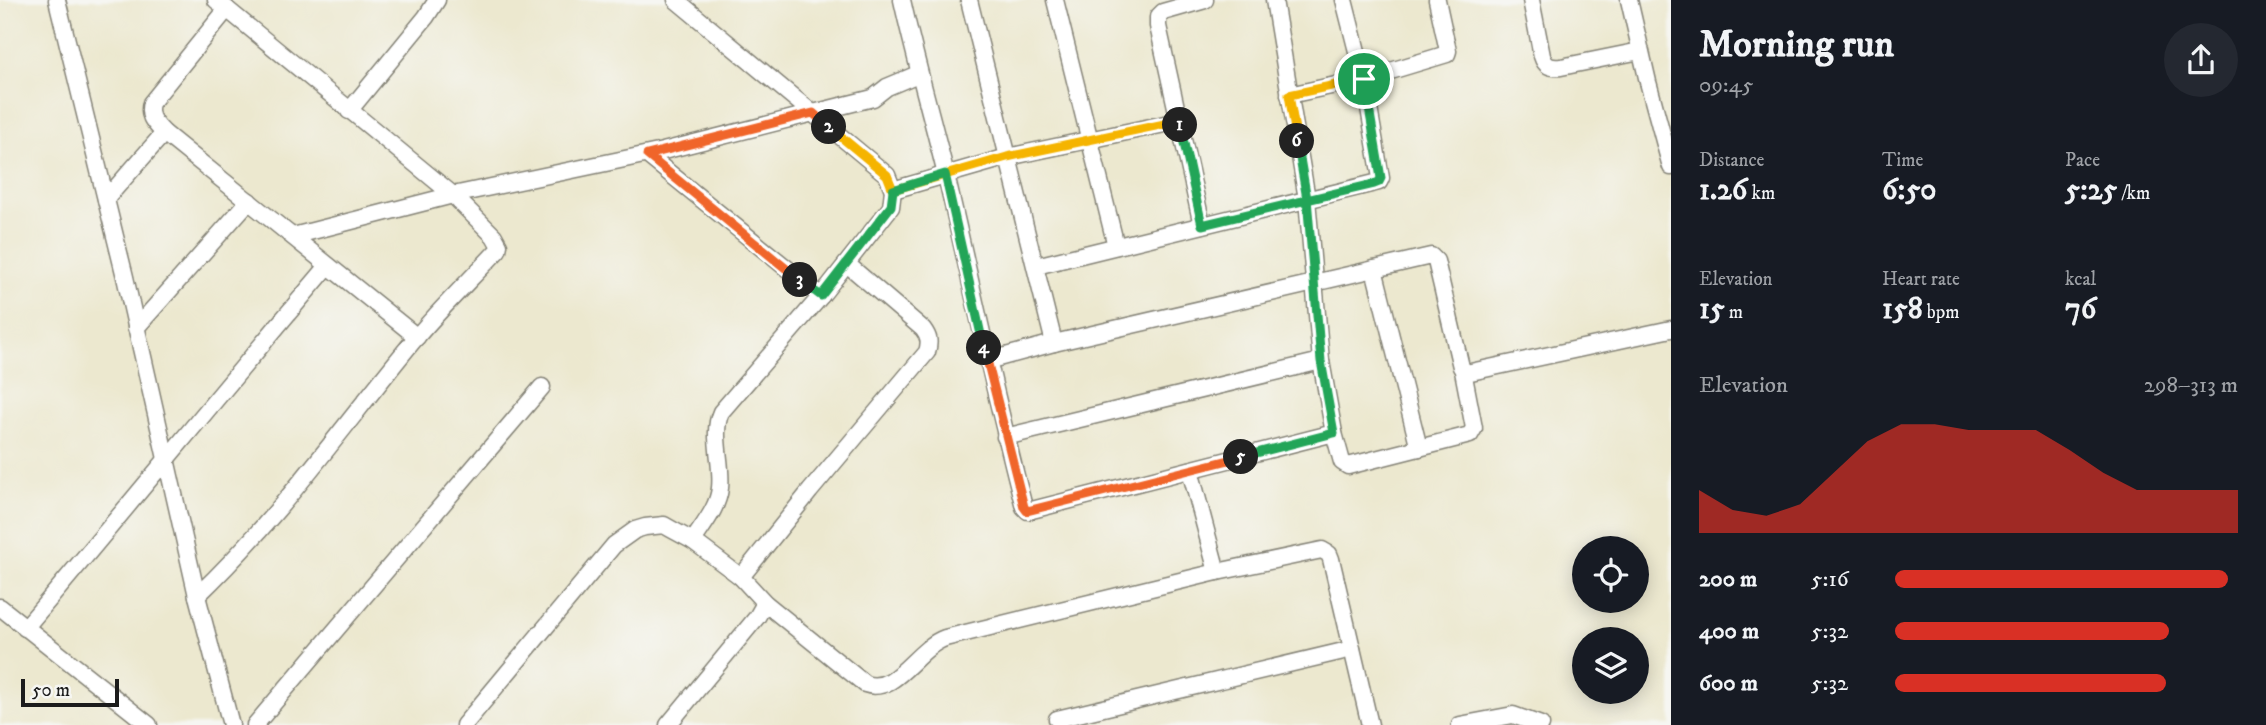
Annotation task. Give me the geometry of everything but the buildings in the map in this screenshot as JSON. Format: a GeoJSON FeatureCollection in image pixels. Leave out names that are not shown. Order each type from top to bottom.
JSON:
{"type":"FeatureCollection","features":[{"type":"Feature","properties":{"kind":"street"},"geometry":{"type":"LineString","coordinates":[[57,0],[106,199],[197,596],[231,725]]}},
{"type":"Feature","properties":{"kind":"street"},"geometry":{"type":"LineString","coordinates":[[349,111],[437,0]]}},
{"type":"Feature","properties":{"kind":"street"},"geometry":{"type":"LineString","coordinates":[[676,0],[887,175],[893,190],[891,206],[847,264],[722,412],[717,424],[720,489],[713,510],[693,541]]}},
{"type":"Feature","properties":{"kind":"street"},"geometry":{"type":"LineString","coordinates":[[902,0],[1024,507],[1028,511],[1334,433]]}},
{"type":"Feature","properties":{"kind":"street"},"geometry":{"type":"LineString","coordinates":[[969,0],[1054,343]]}},
{"type":"Feature","properties":{"kind":"street"},"geometry":{"type":"LineString","coordinates":[[1055,0],[1116,246]]}},
{"type":"Feature","properties":{"kind":"street"},"geometry":{"type":"LineString","coordinates":[[1202,225],[1158,16],[1163,12],[1206,0]]}},
{"type":"Feature","properties":{"kind":"street"},"geometry":{"type":"LineString","coordinates":[[987,361],[1054,343],[1313,283],[1432,256],[1463,371],[1473,432],[1470,435],[1346,466],[1342,462],[1321,361],[1313,283],[1307,199],[1274,0]]}},
{"type":"Feature","properties":{"kind":"street"},"geometry":{"type":"LineString","coordinates":[[1036,266],[1377,184],[1381,180],[1364,79],[1344,0]]}},
{"type":"Feature","properties":{"kind":"street"},"geometry":{"type":"LineString","coordinates":[[1289,95],[1364,79],[1447,54],[1437,0]]}},
{"type":"Feature","properties":{"kind":"street"},"geometry":{"type":"LineString","coordinates":[[1531,0],[1544,64],[1549,67],[1640,51]]}},
{"type":"Feature","properties":{"kind":"street"},"geometry":{"type":"LineString","coordinates":[[1629,0],[1671,167]]}},
{"type":"Feature","properties":{"kind":"street"},"geometry":{"type":"LineString","coordinates":[[197,596],[287,498],[417,337],[499,248],[495,236],[453,195],[221,5],[151,103],[149,113],[152,121],[417,337]]}},
{"type":"Feature","properties":{"kind":"street"},"geometry":{"type":"LineString","coordinates":[[293,236],[453,195],[647,155],[873,98],[887,87],[918,74]]}},
{"type":"Feature","properties":{"kind":"street"},"geometry":{"type":"LineString","coordinates":[[893,190],[1007,157],[1179,121]]}},
{"type":"Feature","properties":{"kind":"street"},"geometry":{"type":"LineString","coordinates":[[106,199],[164,133]]}},
{"type":"Feature","properties":{"kind":"street"},"geometry":{"type":"LineString","coordinates":[[647,155],[821,296]]}},
{"type":"Feature","properties":{"kind":"street"},"geometry":{"type":"LineString","coordinates":[[136,328],[248,201]]}},
{"type":"Feature","properties":{"kind":"street"},"geometry":{"type":"LineString","coordinates":[[741,577],[929,347],[928,335],[923,329],[847,264]]}},
{"type":"Feature","properties":{"kind":"street"},"geometry":{"type":"LineString","coordinates":[[24,628],[328,266]]}},
{"type":"Feature","properties":{"kind":"street"},"geometry":{"type":"LineString","coordinates":[[1374,269],[1419,448]]}},
{"type":"Feature","properties":{"kind":"street"},"geometry":{"type":"LineString","coordinates":[[1463,371],[1469,373],[1671,329]]}},
{"type":"Feature","properties":{"kind":"street"},"geometry":{"type":"LineString","coordinates":[[1005,437],[1321,361]]}},
{"type":"Feature","properties":{"kind":"street"},"geometry":{"type":"LineString","coordinates":[[255,725],[542,387]]}},
{"type":"Feature","properties":{"kind":"street"},"geometry":{"type":"LineString","coordinates":[[1190,470],[1217,572]]}},
{"type":"Feature","properties":{"kind":"street"},"geometry":{"type":"LineString","coordinates":[[464,725],[614,545],[635,530],[656,525],[663,525],[693,541],[741,577],[765,603],[865,684],[877,687],[888,684],[927,646],[945,638],[1217,572],[1322,550],[1331,559],[1370,725]]}},
{"type":"Feature","properties":{"kind":"street"},"geometry":{"type":"LineString","coordinates":[[668,725],[757,617],[765,603]]}},
{"type":"Feature","properties":{"kind":"street"},"geometry":{"type":"LineString","coordinates":[[0,607],[149,725]]}},
{"type":"Feature","properties":{"kind":"street"},"geometry":{"type":"LineString","coordinates":[[1057,719],[1352,649]]}},
{"type":"Feature","properties":{"kind":"street"},"geometry":{"type":"LineString","coordinates":[[1460,725],[1513,715],[1541,725]]}},
{"type":"Feature","properties":{"kind":"route"},"geometry":{"type":"LineString","coordinates":[[1364,79],[1289,95],[1307,199],[1321,361],[1334,433],[1031,511],[1024,507],[1005,437],[945,174],[893,190],[891,206],[821,296],[647,155],[813,113],[887,175],[893,190],[945,174],[1007,157],[1179,121],[1202,225],[1307,199],[1377,184],[1381,178],[1364,79]]}}]}
